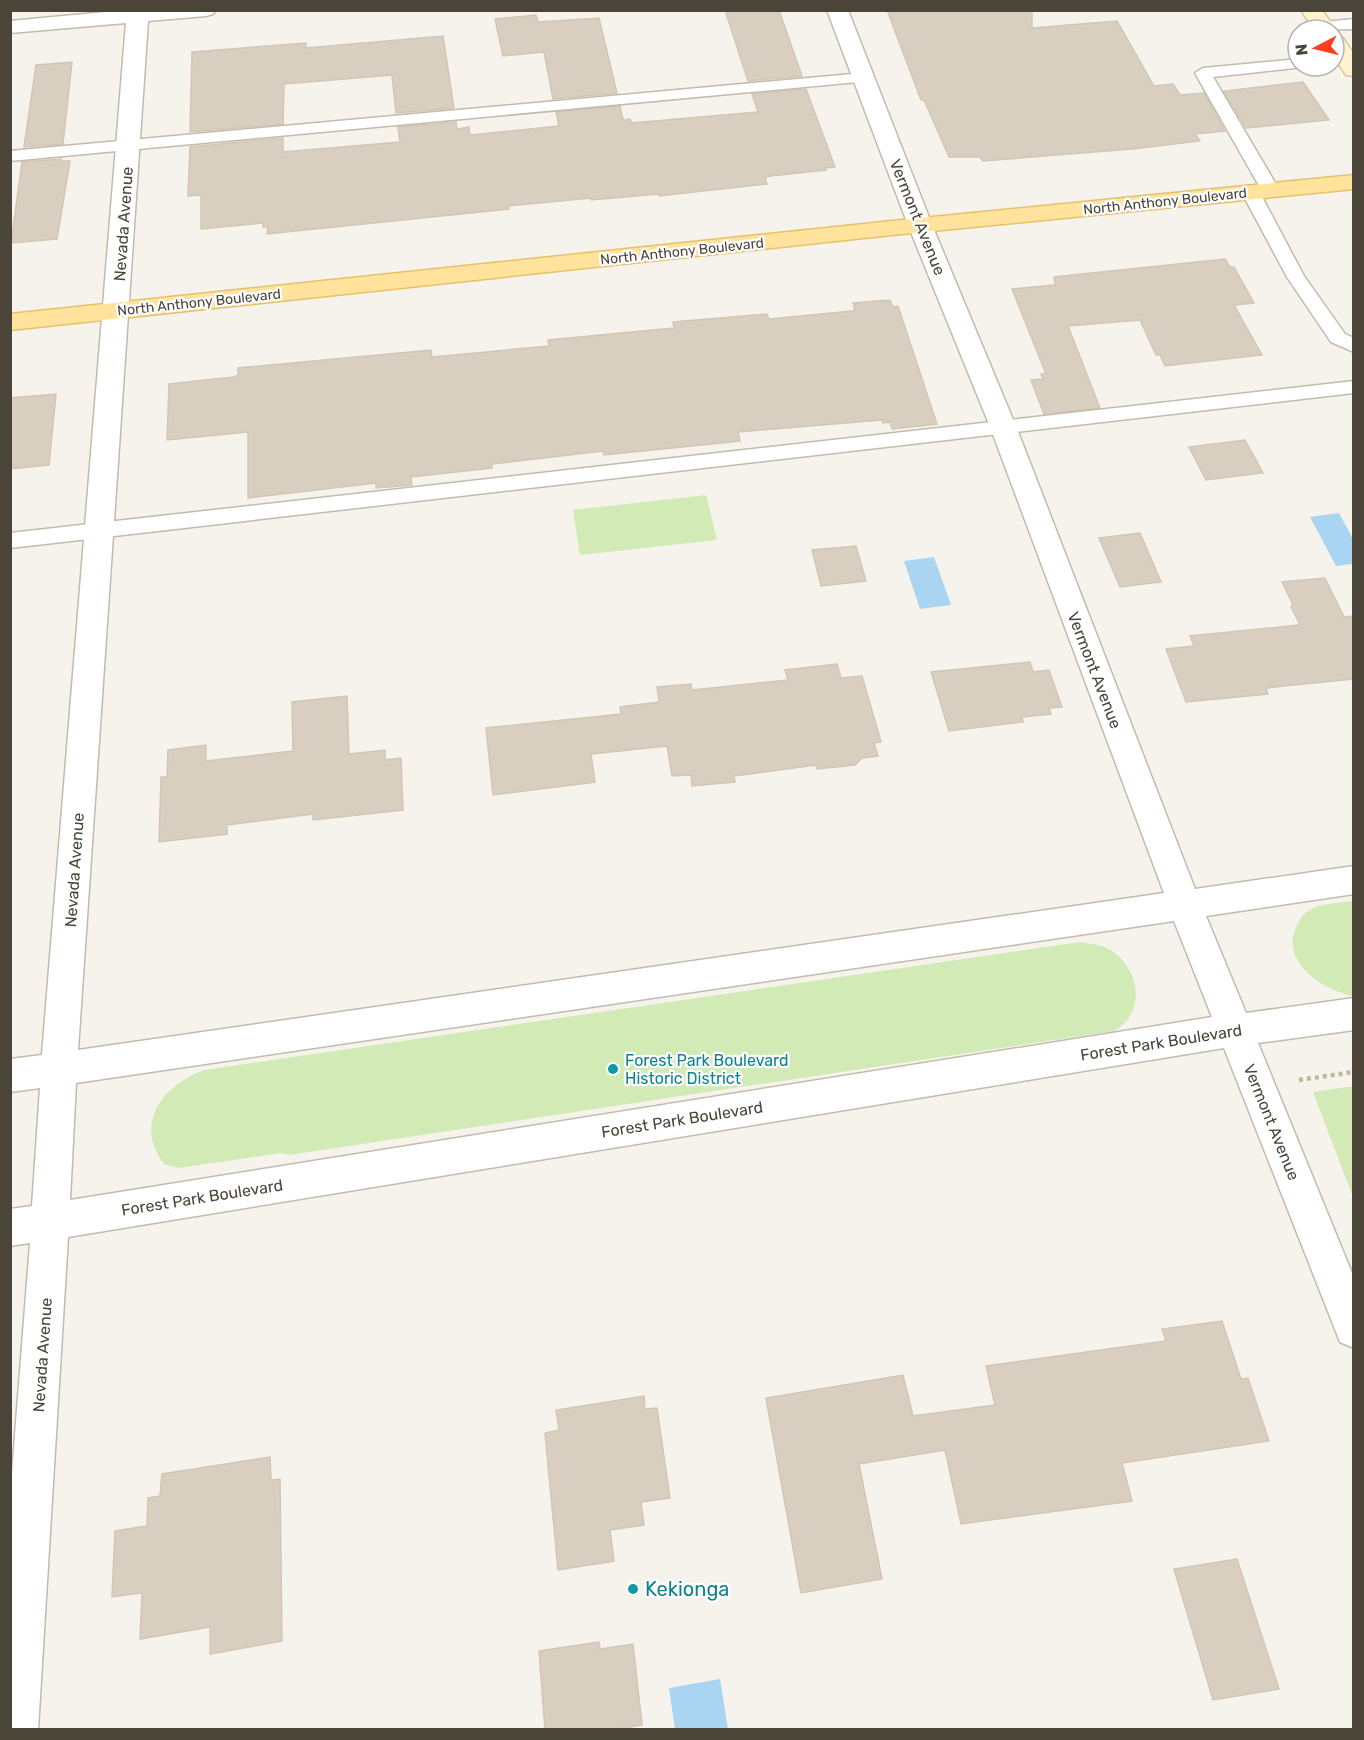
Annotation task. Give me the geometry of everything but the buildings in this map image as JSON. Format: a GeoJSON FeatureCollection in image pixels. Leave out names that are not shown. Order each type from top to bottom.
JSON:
{"type":"FeatureCollection","features":[{"type":"Feature","properties":{"kind":"main road","name":"North Anthony Boulevard"},"geometry":{"type":"LineString","coordinates":[[10,322],[920,225],[1353,183]]}},
{"type":"Feature","properties":{"kind":"street"},"geometry":{"type":"LineString","coordinates":[[10,27],[138,13],[206,10]]}},
{"type":"Feature","properties":{"kind":"street","name":"Vermont Avenue"},"geometry":{"type":"LineString","coordinates":[[837,10],[920,225],[1004,429],[1185,905],[1353,1328]]}},
{"type":"Feature","properties":{"kind":"street","name":"Nevada Avenue"},"geometry":{"type":"LineString","coordinates":[[15,1730],[51,1222],[59,1068],[138,13]]}},
{"type":"Feature","properties":{"kind":"street"},"geometry":{"type":"LineString","coordinates":[[10,1076],[1353,880]]}},
{"type":"Feature","properties":{"kind":"street","name":"Forest Park Boulevard"},"geometry":{"type":"LineString","coordinates":[[10,1228],[1235,1029],[1353,1014]]}},
{"type":"Feature","properties":{"kind":"lane"},"geometry":{"type":"LineString","coordinates":[[1286,65],[1203,73],[1261,192],[1296,276],[1338,338],[1353,346]]}},
{"type":"Feature","properties":{"kind":"lane"},"geometry":{"type":"LineString","coordinates":[[10,156],[863,78]]}},
{"type":"Feature","properties":{"kind":"lane"},"geometry":{"type":"LineString","coordinates":[[10,541],[1004,429],[1353,387]]}},
{"type":"Feature","properties":{"kind":"path"},"geometry":{"type":"LineString","coordinates":[[1299,1091],[1295,1081],[1353,1072]]}},
{"type":"Feature","properties":{"kind":"green space"},"geometry":{"type":"Polygon","coordinates":[[[706,495],[717,540],[580,555],[573,510],[706,495]]]}},
{"type":"Feature","properties":{"kind":"green space"},"geometry":{"type":"Polygon","coordinates":[[[1354,901],[1353,996],[1319,982],[1309,974],[1295,954],[1293,942],[1297,925],[1308,911],[1324,905],[1354,901]]]}},
{"type":"Feature","properties":{"kind":"green space"},"geometry":{"type":"Polygon","coordinates":[[[1080,942],[1099,945],[1111,950],[1124,962],[1130,972],[1136,994],[1135,1005],[1124,1024],[1114,1031],[289,1155],[281,1153],[178,1168],[164,1164],[155,1149],[151,1135],[152,1121],[165,1096],[176,1085],[204,1070],[1080,942]]]}},
{"type":"Feature","properties":{"kind":"green space"},"geometry":{"type":"Polygon","coordinates":[[[1354,1086],[1353,1197],[1313,1092],[1354,1086]]]}},
{"type":"Feature","properties":{"kind":"water"},"geometry":{"type":"Polygon","coordinates":[[[1339,513],[1353,539],[1353,564],[1336,566],[1310,517],[1339,513]]]}},
{"type":"Feature","properties":{"kind":"water"},"geometry":{"type":"Polygon","coordinates":[[[934,557],[951,605],[920,609],[904,561],[934,557]]]}},
{"type":"Feature","properties":{"kind":"water"},"geometry":{"type":"Polygon","coordinates":[[[720,1679],[728,1729],[675,1729],[669,1688],[720,1679]]]}},
{"type":"Feature","properties":{"kind":"place","name":"Forest Park Boulevard Historic District"},"geometry":{"type":"Point","coordinates":[613,1069]}},
{"type":"Feature","properties":{"kind":"place","name":"Kekionga"},"geometry":{"type":"Point","coordinates":[633,1589]}}]}
